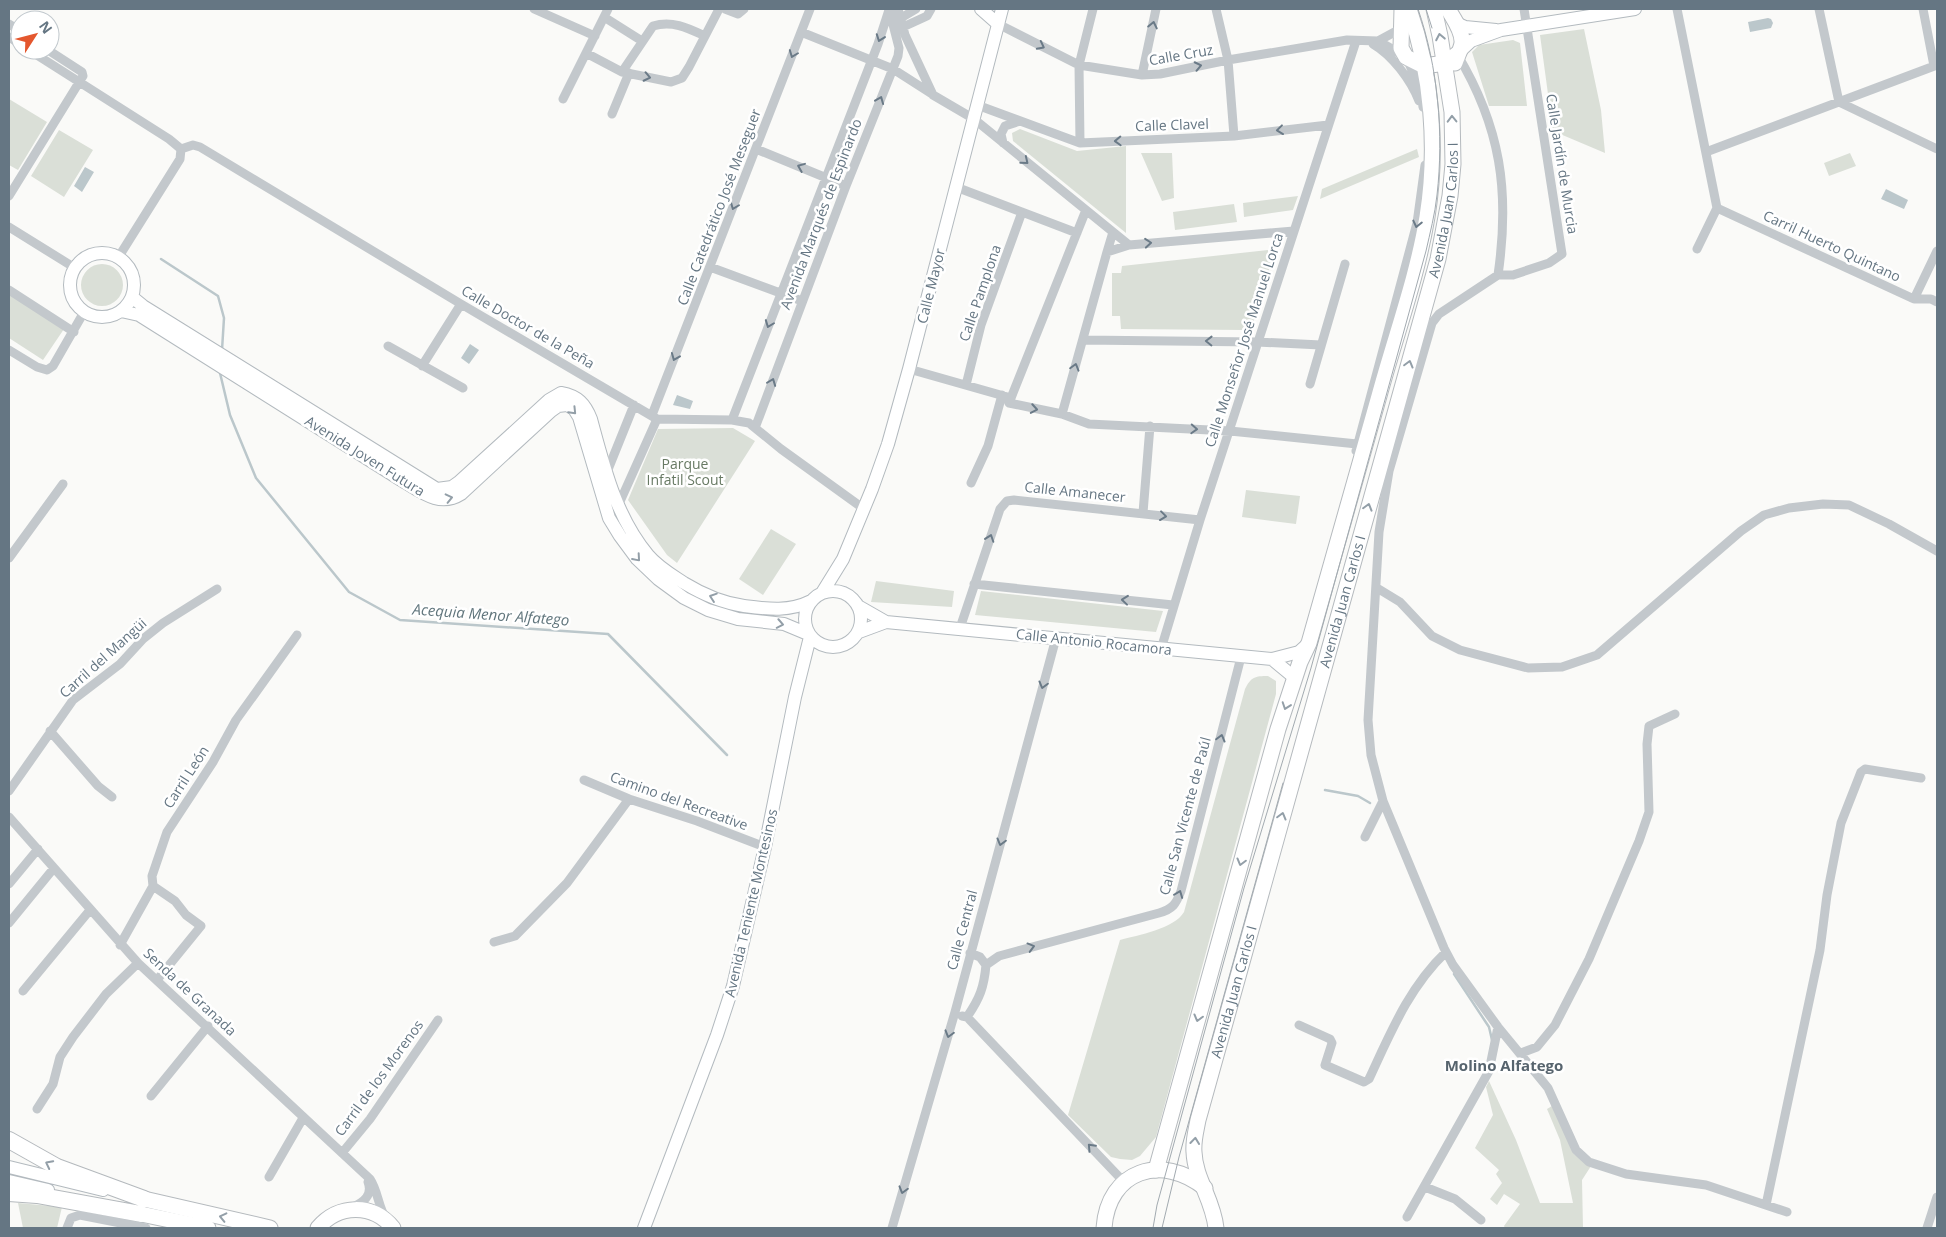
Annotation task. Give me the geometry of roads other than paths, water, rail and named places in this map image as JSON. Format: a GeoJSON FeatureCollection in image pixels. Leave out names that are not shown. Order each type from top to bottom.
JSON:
{"type":"FeatureCollection","features":[{"type":"Feature","properties":{"kind":"highway"},"geometry":{"type":"LineString","coordinates":[[9,1140],[144,1214]]}},
{"type":"Feature","properties":{"kind":"highway"},"geometry":{"type":"LineString","coordinates":[[9,1193],[38,1195],[144,1214]]}},
{"type":"Feature","properties":{"kind":"main road"},"geometry":{"type":"LineString","coordinates":[[1402,9],[1408,19],[1401,48],[1406,56],[1424,66],[1451,58],[1439,10],[1408,19]]}},
{"type":"Feature","properties":{"kind":"main road","name":"Avenida Juan Carlos I"},"geometry":{"type":"LineString","coordinates":[[1216,1228],[1214,1213],[1196,1167],[1194,1152],[1198,1120],[1438,259],[1450,196],[1453,164],[1450,94],[1451,58],[1462,44],[1460,31],[1456,23],[1439,10]]}},
{"type":"Feature","properties":{"kind":"main road","name":"Avenida Juan Carlos I"},"geometry":{"type":"LineString","coordinates":[[1156,1170],[1278,729],[1303,653],[1419,253],[1431,184],[1433,142],[1430,102],[1424,66],[1408,19]]}},
{"type":"Feature","properties":{"kind":"main road"},"geometry":{"type":"LineString","coordinates":[[1104,1228],[1105,1213],[1112,1196],[1124,1182],[1139,1173],[1156,1170],[1171,1171],[1185,1175],[1204,1188]]}},
{"type":"Feature","properties":{"kind":"main road"},"geometry":{"type":"LineString","coordinates":[[318,1228],[332,1215],[345,1210],[359,1210],[372,1212],[383,1218],[392,1228]]}},
{"type":"Feature","properties":{"kind":"main road"},"geometry":{"type":"LineString","coordinates":[[144,1214],[208,1228]]}},
{"type":"Feature","properties":{"kind":"main road"},"geometry":{"type":"LineString","coordinates":[[144,1214],[270,1228]]}},
{"type":"Feature","properties":{"kind":"street"},"geometry":{"type":"LineString","coordinates":[[534,9],[595,36]]}},
{"type":"Feature","properties":{"kind":"street"},"geometry":{"type":"LineString","coordinates":[[586,53],[626,72],[671,82],[682,78],[719,9]]}},
{"type":"Feature","properties":{"kind":"street"},"geometry":{"type":"LineString","coordinates":[[725,9],[738,14],[744,9]]}},
{"type":"Feature","properties":{"kind":"street","name":"Calle Catedrático José Meseguer"},"geometry":{"type":"LineString","coordinates":[[618,506],[655,417],[710,267],[810,9]]}},
{"type":"Feature","properties":{"kind":"street","name":"Avenida Marqués de Espinardo"},"geometry":{"type":"LineString","coordinates":[[732,420],[889,9]]}},
{"type":"Feature","properties":{"kind":"street","name":"Avenida Marqués de Espinardo"},"geometry":{"type":"LineString","coordinates":[[755,428],[846,186],[893,69],[899,48],[889,9]]}},
{"type":"Feature","properties":{"kind":"street"},"geometry":{"type":"LineString","coordinates":[[898,9],[917,64],[933,94]]}},
{"type":"Feature","properties":{"kind":"street"},"geometry":{"type":"LineString","coordinates":[[902,22],[916,9]]}},
{"type":"Feature","properties":{"kind":"street"},"geometry":{"type":"LineString","coordinates":[[902,22],[927,16],[931,9]]}},
{"type":"Feature","properties":{"kind":"street"},"geometry":{"type":"LineString","coordinates":[[981,9],[998,24]]}},
{"type":"Feature","properties":{"kind":"street","name":"Calle Mayor"},"geometry":{"type":"LineString","coordinates":[[822,593],[843,559],[864,510],[888,444],[1002,9]]}},
{"type":"Feature","properties":{"kind":"street"},"geometry":{"type":"LineString","coordinates":[[1080,143],[1079,65],[1093,9]]}},
{"type":"Feature","properties":{"kind":"street"},"geometry":{"type":"LineString","coordinates":[[1142,75],[1156,9]]}},
{"type":"Feature","properties":{"kind":"street"},"geometry":{"type":"LineString","coordinates":[[1216,9],[1228,60],[1234,136]]}},
{"type":"Feature","properties":{"kind":"street","name":"Calle Jardín de Murcia"},"geometry":{"type":"LineString","coordinates":[[1524,9],[1562,254],[1549,263],[1540,266],[1513,274],[1498,275],[1439,314],[1432,323],[1389,471],[1379,532],[1377,588],[1369,677],[1368,720],[1371,755],[1383,801],[1446,952],[1453,965],[1498,1027],[1548,1088],[1576,1150],[1589,1162],[1626,1174],[1706,1185],[1787,1212]]}},
{"type":"Feature","properties":{"kind":"street"},"geometry":{"type":"LineString","coordinates":[[1498,275],[1503,240],[1503,194],[1495,142],[1474,82],[1451,58],[1470,41],[1500,30],[1606,11],[1635,9]]}},
{"type":"Feature","properties":{"kind":"street"},"geometry":{"type":"LineString","coordinates":[[1677,9],[1717,208],[1697,250]]}},
{"type":"Feature","properties":{"kind":"street"},"geometry":{"type":"LineString","coordinates":[[1819,9],[1839,102]]}},
{"type":"Feature","properties":{"kind":"street"},"geometry":{"type":"LineString","coordinates":[[1706,152],[1936,66],[1924,9]]}},
{"type":"Feature","properties":{"kind":"street"},"geometry":{"type":"LineString","coordinates":[[562,99],[606,13],[642,41]]}},
{"type":"Feature","properties":{"kind":"street"},"geometry":{"type":"LineString","coordinates":[[1303,653],[1304,640],[1417,223],[1425,166],[1426,120],[1420,88],[1406,56],[1378,41],[1408,19]]}},
{"type":"Feature","properties":{"kind":"street"},"geometry":{"type":"LineString","coordinates":[[612,114],[626,72],[642,41],[653,26],[662,23],[681,26],[705,36]]}},
{"type":"Feature","properties":{"kind":"street"},"geometry":{"type":"LineString","coordinates":[[1456,23],[1465,27],[1500,30]]}},
{"type":"Feature","properties":{"kind":"street","name":"Calle Cruz"},"geometry":{"type":"LineString","coordinates":[[998,24],[1079,65],[1142,75],[1160,74],[1228,60],[1347,40],[1378,41]]}},
{"type":"Feature","properties":{"kind":"street"},"geometry":{"type":"LineString","coordinates":[[801,32],[893,69],[974,119],[1130,245]]}},
{"type":"Feature","properties":{"kind":"street","name":"Calle Monseñor José Manuel Lorca"},"geometry":{"type":"LineString","coordinates":[[1161,649],[1173,605],[1257,342],[1356,41]]}},
{"type":"Feature","properties":{"kind":"street"},"geometry":{"type":"LineString","coordinates":[[1368,41],[1378,47],[1404,76],[1417,95],[1426,120]]}},
{"type":"Feature","properties":{"kind":"street"},"geometry":{"type":"LineString","coordinates":[[9,196],[83,76],[82,72],[60,58]]}},
{"type":"Feature","properties":{"kind":"street"},"geometry":{"type":"LineString","coordinates":[[45,60],[169,139],[181,149],[180,159],[118,258]]}},
{"type":"Feature","properties":{"kind":"street"},"geometry":{"type":"LineString","coordinates":[[1839,102],[1937,149]]}},
{"type":"Feature","properties":{"kind":"street","name":"Calle Clavel"},"geometry":{"type":"LineString","coordinates":[[977,105],[1080,143],[1234,136],[1328,124]]}},
{"type":"Feature","properties":{"kind":"street"},"geometry":{"type":"LineString","coordinates":[[1003,143],[1001,134],[1005,126],[1020,121]]}},
{"type":"Feature","properties":{"kind":"street","name":"Calle Doctor de la Peña"},"geometry":{"type":"LineString","coordinates":[[181,149],[193,145],[200,147],[461,304],[655,417]]}},
{"type":"Feature","properties":{"kind":"street"},"geometry":{"type":"LineString","coordinates":[[756,149],[846,186]]}},
{"type":"Feature","properties":{"kind":"street"},"geometry":{"type":"LineString","coordinates":[[956,187],[1076,233]]}},
{"type":"Feature","properties":{"kind":"street","name":"Carril Huerto Quintano"},"geometry":{"type":"LineString","coordinates":[[1717,208],[1914,299],[1931,299],[1937,302]]}},
{"type":"Feature","properties":{"kind":"street"},"geometry":{"type":"LineString","coordinates":[[971,483],[1086,210]]}},
{"type":"Feature","properties":{"kind":"street","name":"Calle Pamplona"},"geometry":{"type":"LineString","coordinates":[[966,385],[981,326],[1022,212]]}},
{"type":"Feature","properties":{"kind":"street"},"geometry":{"type":"LineString","coordinates":[[9,227],[75,268]]}},
{"type":"Feature","properties":{"kind":"street"},"geometry":{"type":"LineString","coordinates":[[1107,252],[1130,245],[1294,230]]}},
{"type":"Feature","properties":{"kind":"street"},"geometry":{"type":"LineString","coordinates":[[1062,414],[1113,232]]}},
{"type":"Feature","properties":{"kind":"street"},"geometry":{"type":"LineString","coordinates":[[1914,299],[1937,252]]}},
{"type":"Feature","properties":{"kind":"street"},"geometry":{"type":"LineString","coordinates":[[109,254],[118,258],[127,266],[133,278],[134,288],[132,297],[122,311],[110,316],[96,317],[84,312],[75,304],[70,292],[70,280],[75,268],[81,261],[90,256],[109,254]]}},
{"type":"Feature","properties":{"kind":"street"},"geometry":{"type":"LineString","coordinates":[[1310,384],[1345,264]]}},
{"type":"Feature","properties":{"kind":"street"},"geometry":{"type":"LineString","coordinates":[[710,267],[802,301]]}},
{"type":"Feature","properties":{"kind":"street"},"geometry":{"type":"LineString","coordinates":[[9,290],[74,332]]}},
{"type":"Feature","properties":{"kind":"street","name":"Avenida Joven Futura"},"geometry":{"type":"LineString","coordinates":[[132,297],[158,316],[437,489],[456,485],[549,400],[561,393],[580,399],[587,410],[606,472],[626,523],[648,555],[663,569],[698,592],[735,604],[768,609],[792,609],[811,601]]}},
{"type":"Feature","properties":{"kind":"street"},"geometry":{"type":"LineString","coordinates":[[422,366],[461,304]]}},
{"type":"Feature","properties":{"kind":"street","name":"Avenida Joven Futura"},"geometry":{"type":"LineString","coordinates":[[122,311],[139,315],[401,480],[427,496],[439,500],[450,499],[461,494],[551,410],[558,406],[567,405],[579,416],[610,518],[620,536],[637,559],[658,579],[684,598],[708,610],[738,619],[784,624],[809,635]]}},
{"type":"Feature","properties":{"kind":"street"},"geometry":{"type":"LineString","coordinates":[[9,350],[36,367],[47,370],[53,366],[84,312]]}},
{"type":"Feature","properties":{"kind":"street"},"geometry":{"type":"LineString","coordinates":[[1082,340],[1321,344]]}},
{"type":"Feature","properties":{"kind":"street"},"geometry":{"type":"LineString","coordinates":[[388,346],[463,388]]}},
{"type":"Feature","properties":{"kind":"street"},"geometry":{"type":"LineString","coordinates":[[909,369],[1006,397],[1009,403],[1062,414],[1089,424],[1230,431],[1358,444]]}},
{"type":"Feature","properties":{"kind":"street"},"geometry":{"type":"LineString","coordinates":[[606,472],[634,404]]}},
{"type":"Feature","properties":{"kind":"street"},"geometry":{"type":"LineString","coordinates":[[655,417],[732,420],[749,423],[780,449],[864,510]]}},
{"type":"Feature","properties":{"kind":"street"},"geometry":{"type":"LineString","coordinates":[[1143,513],[1150,426]]}},
{"type":"Feature","properties":{"kind":"street"},"geometry":{"type":"LineString","coordinates":[[9,558],[63,484]]}},
{"type":"Feature","properties":{"kind":"street","name":"Calle Amanecer"},"geometry":{"type":"LineString","coordinates":[[974,584],[1000,509],[1007,501],[1014,500],[1200,520]]}},
{"type":"Feature","properties":{"kind":"street"},"geometry":{"type":"LineString","coordinates":[[1377,588],[1400,602],[1432,636],[1460,650],[1528,668],[1562,667],[1597,655],[1741,531],[1764,515],[1789,508],[1823,504],[1849,505],[1889,524],[1937,551]]}},
{"type":"Feature","properties":{"kind":"street","name":"Calle Mayor"},"geometry":{"type":"LineString","coordinates":[[843,559],[840,576],[844,593]]}},
{"type":"Feature","properties":{"kind":"street"},"geometry":{"type":"LineString","coordinates":[[960,628],[974,584],[1173,605]]}},
{"type":"Feature","properties":{"kind":"street","name":"Carril del Mangüi"},"geometry":{"type":"LineString","coordinates":[[9,791],[50,730],[73,700],[120,664],[143,639],[163,623],[217,589]]}},
{"type":"Feature","properties":{"kind":"street"},"geometry":{"type":"LineString","coordinates":[[833,591],[844,593],[854,600],[858,606],[861,618],[859,632],[844,646],[824,646],[809,635],[806,627],[805,613],[811,601],[822,593],[833,591]]}},
{"type":"Feature","properties":{"kind":"street","name":"Calle Antonio Rocamora"},"geometry":{"type":"LineString","coordinates":[[858,606],[886,622]]}},
{"type":"Feature","properties":{"kind":"street","name":"Calle Antonio Rocamora"},"geometry":{"type":"LineString","coordinates":[[859,632],[886,622],[1241,657],[1272,659],[1303,653]]}},
{"type":"Feature","properties":{"kind":"street","name":"Carril León"},"geometry":{"type":"LineString","coordinates":[[120,944],[153,886],[152,876],[167,832],[213,762],[236,720],[297,635]]}},
{"type":"Feature","properties":{"kind":"street","name":"Avenida Teniente Montesinos"},"geometry":{"type":"LineString","coordinates":[[646,1225],[712,1050],[733,986],[765,847],[784,746],[809,635]]}},
{"type":"Feature","properties":{"kind":"street","name":"Calle Central"},"geometry":{"type":"LineString","coordinates":[[892,1228],[955,1012],[1056,638]]}},
{"type":"Feature","properties":{"kind":"street"},"geometry":{"type":"LineString","coordinates":[[803,667],[824,646]]}},
{"type":"Feature","properties":{"kind":"street","name":"Calle San Vicente de Paúl"},"geometry":{"type":"LineString","coordinates":[[986,965],[999,956],[1159,913],[1175,906],[1181,891],[1241,657]]}},
{"type":"Feature","properties":{"kind":"street"},"geometry":{"type":"LineString","coordinates":[[1272,659],[1295,678]]}},
{"type":"Feature","properties":{"kind":"street"},"geometry":{"type":"LineString","coordinates":[[1521,1053],[1537,1047],[1554,1025],[1589,959],[1649,812],[1647,744],[1649,726],[1675,714]]}},
{"type":"Feature","properties":{"kind":"street"},"geometry":{"type":"LineString","coordinates":[[50,730],[98,786],[112,797]]}},
{"type":"Feature","properties":{"kind":"street"},"geometry":{"type":"LineString","coordinates":[[1766,1205],[1820,950],[1827,895],[1841,823],[1861,772],[1865,769],[1921,778]]}},
{"type":"Feature","properties":{"kind":"street","name":"Camino del Recreative"},"geometry":{"type":"LineString","coordinates":[[584,780],[629,799],[697,821],[765,847]]}},
{"type":"Feature","properties":{"kind":"street"},"geometry":{"type":"LineString","coordinates":[[494,942],[515,936],[567,883],[629,799]]}},
{"type":"Feature","properties":{"kind":"street"},"geometry":{"type":"LineString","coordinates":[[1365,837],[1383,801]]}},
{"type":"Feature","properties":{"kind":"street","name":"Senda de Granada"},"geometry":{"type":"LineString","coordinates":[[9,817],[138,963],[208,1026],[365,1174],[373,1184],[380,1208],[392,1228]]}},
{"type":"Feature","properties":{"kind":"street"},"geometry":{"type":"LineString","coordinates":[[9,884],[38,849]]}},
{"type":"Feature","properties":{"kind":"street"},"geometry":{"type":"LineString","coordinates":[[9,923],[54,868]]}},
{"type":"Feature","properties":{"kind":"street"},"geometry":{"type":"LineString","coordinates":[[153,886],[175,901],[186,915],[201,926],[157,980]]}},
{"type":"Feature","properties":{"kind":"street"},"geometry":{"type":"LineString","coordinates":[[23,991],[90,910]]}},
{"type":"Feature","properties":{"kind":"street"},"geometry":{"type":"LineString","coordinates":[[1299,1025],[1330,1040],[1332,1043],[1326,1064],[1364,1082],[1369,1079],[1393,1026],[1416,986],[1432,965],[1446,952]]}},
{"type":"Feature","properties":{"kind":"street"},"geometry":{"type":"LineString","coordinates":[[967,1017],[979,1000],[984,984],[986,965],[980,958],[970,953]]}},
{"type":"Feature","properties":{"kind":"street"},"geometry":{"type":"LineString","coordinates":[[37,1109],[52,1084],[60,1058],[73,1037],[106,994],[138,963]]}},
{"type":"Feature","properties":{"kind":"street"},"geometry":{"type":"LineString","coordinates":[[955,1012],[960,1016],[967,1017],[1124,1182]]}},
{"type":"Feature","properties":{"kind":"street","name":"Carril de los Morenos"},"geometry":{"type":"LineString","coordinates":[[342,1153],[370,1119],[438,1020]]}},
{"type":"Feature","properties":{"kind":"street"},"geometry":{"type":"LineString","coordinates":[[152,1096],[208,1026]]}},
{"type":"Feature","properties":{"kind":"street"},"geometry":{"type":"LineString","coordinates":[[1408,1216],[1489,1071],[1498,1027]]}},
{"type":"Feature","properties":{"kind":"street"},"geometry":{"type":"LineString","coordinates":[[269,1177],[304,1118]]}},
{"type":"Feature","properties":{"kind":"street"},"geometry":{"type":"LineString","coordinates":[[9,1167],[144,1214]]}},
{"type":"Feature","properties":{"kind":"street"},"geometry":{"type":"LineString","coordinates":[[345,1210],[361,1203],[367,1197],[370,1188],[365,1174]]}},
{"type":"Feature","properties":{"kind":"street"},"geometry":{"type":"LineString","coordinates":[[9,1181],[144,1214]]}},
{"type":"Feature","properties":{"kind":"street"},"geometry":{"type":"LineString","coordinates":[[1425,1187],[1455,1199],[1481,1220]]}},
{"type":"Feature","properties":{"kind":"street"},"geometry":{"type":"LineString","coordinates":[[1927,1228],[1937,1197]]}},
{"type":"Feature","properties":{"kind":"street"},"geometry":{"type":"LineString","coordinates":[[67,1228],[69,1221],[75,1216],[144,1214]]}},
{"type":"Feature","properties":{"kind":"waterway","name":"Acequia Menor Alfatego"},"geometry":{"type":"LineString","coordinates":[[161,259],[218,296],[224,318],[222,350]]}},
{"type":"Feature","properties":{"kind":"waterway","name":"Acequia Menor Alfatego"},"geometry":{"type":"LineString","coordinates":[[220,373],[230,415],[256,478],[349,592],[400,620],[608,634],[727,755]]}},
{"type":"Feature","properties":{"kind":"waterway","name":"Acequia Menor Alfatego"},"geometry":{"type":"LineString","coordinates":[[1325,790],[1358,796],[1370,803]]}},
{"type":"Feature","properties":{"kind":"waterway","name":"Acequia Menor Alfatego"},"geometry":{"type":"LineString","coordinates":[[1454,974],[1489,1027],[1492,1040]]}},
{"type":"Feature","properties":{"kind":"tram line"},"geometry":{"type":"LineString","coordinates":[[1153,1228],[1157,1205],[1244,888],[1311,668],[1426,251],[1436,202],[1440,148],[1435,77],[1418,9]]}},
{"type":"Feature","properties":{"kind":"tram line"},"geometry":{"type":"LineString","coordinates":[[1426,9],[1432,28]]}},
{"type":"Feature","properties":{"kind":"tram line"},"geometry":{"type":"LineString","coordinates":[[1162,1228],[1179,1157],[1283,783]]}},
{"type":"Feature","properties":{"kind":"district","name":"Molino Alfatego"},"geometry":{"type":"Point","coordinates":[1504,1066]}},
{"type":"Feature","properties":{"kind":"park label","name":"Parque Infatil Scout"},"geometry":{"type":"Point","coordinates":[685,472]}}]}
